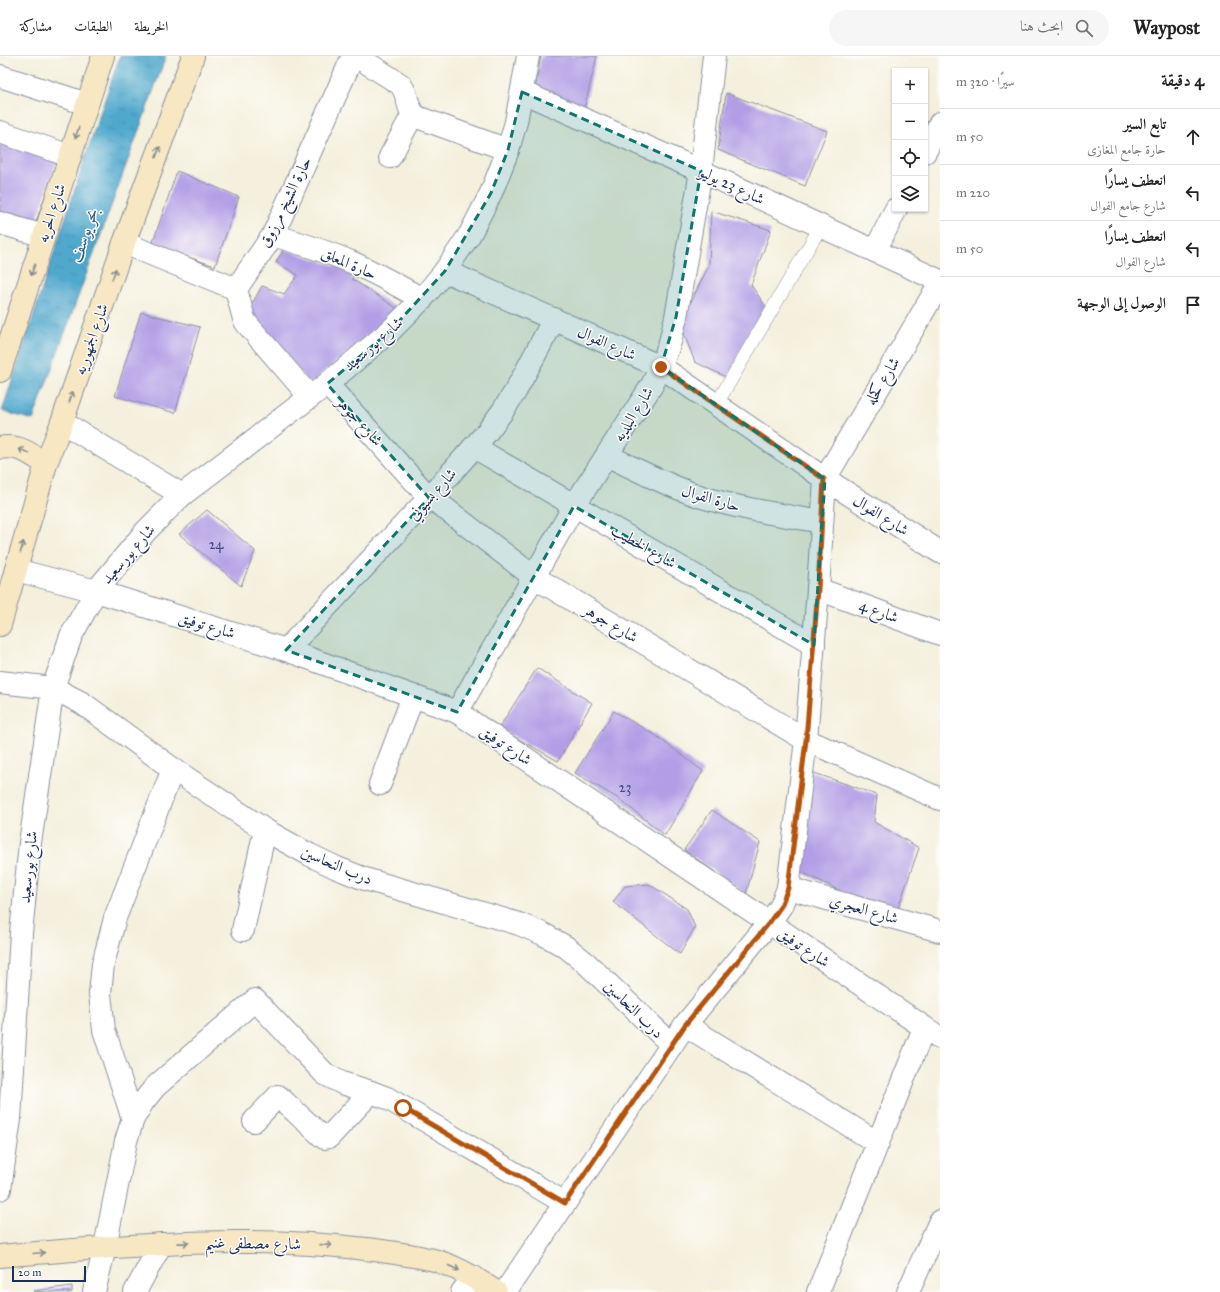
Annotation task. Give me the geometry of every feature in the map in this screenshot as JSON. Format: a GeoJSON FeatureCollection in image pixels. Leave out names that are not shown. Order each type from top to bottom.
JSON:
{"type":"FeatureCollection","features":[{"type":"Feature","properties":{"kind":"street","name":"شارع الحريه"},"geometry":{"type":"LineString","coordinates":[[0,371],[103,56]]}},
{"type":"Feature","properties":{"kind":"street","name":"شارع الجمهوريه"},"geometry":{"type":"LineString","coordinates":[[0,625],[46,464],[124,243],[193,56]]}},
{"type":"Feature","properties":{"kind":"street"},"geometry":{"type":"LineString","coordinates":[[354,56],[400,84],[405,89],[408,96],[409,108],[417,117],[508,150]]}},
{"type":"Feature","properties":{"kind":"street","name":"حارة الشيخ مرزوق"},"geometry":{"type":"LineString","coordinates":[[236,289],[273,235],[354,56]]}},
{"type":"Feature","properties":{"kind":"street","name":"شارع بورسعيد"},"geometry":{"type":"LineString","coordinates":[[0,1189],[30,843],[53,688],[71,636],[96,590],[146,531],[182,495],[327,384],[390,331],[422,299],[445,272],[470,234],[481,213],[491,193],[508,150],[516,122],[528,56]]}},
{"type":"Feature","properties":{"kind":"street","name":"شارع البلديه"},"geometry":{"type":"LineString","coordinates":[[457,712],[574,506],[652,385],[661,367],[670,342],[676,317],[701,171],[714,56]]}},
{"type":"Feature","properties":{"kind":"street"},"geometry":{"type":"LineString","coordinates":[[0,76],[87,104]]}},
{"type":"Feature","properties":{"kind":"street","name":"شارع 23 يوليو"},"geometry":{"type":"LineString","coordinates":[[522,92],[701,171],[940,282]]}},
{"type":"Feature","properties":{"kind":"street"},"geometry":{"type":"LineString","coordinates":[[390,157],[413,114]]}},
{"type":"Feature","properties":{"kind":"street"},"geometry":{"type":"LineString","coordinates":[[928,146],[940,123]]}},
{"type":"Feature","properties":{"kind":"street"},"geometry":{"type":"LineString","coordinates":[[0,132],[70,156]]}},
{"type":"Feature","properties":{"kind":"street"},"geometry":{"type":"LineString","coordinates":[[875,251],[894,212]]}},
{"type":"Feature","properties":{"kind":"street"},"geometry":{"type":"LineString","coordinates":[[0,223],[44,236]]}},
{"type":"Feature","properties":{"kind":"street","name":"حارة المعلق"},"geometry":{"type":"LineString","coordinates":[[273,235],[350,261],[387,279],[422,299]]}},
{"type":"Feature","properties":{"kind":"street"},"geometry":{"type":"LineString","coordinates":[[124,243],[236,289],[244,319],[247,324],[310,397]]}},
{"type":"Feature","properties":{"kind":"street","name":"شارع الفوال"},"geometry":{"type":"LineString","coordinates":[[445,272],[661,367],[824,479],[940,552]]}},
{"type":"Feature","properties":{"kind":"street","name":"شارع كحله"},"geometry":{"type":"LineString","coordinates":[[824,479],[940,282]]}},
{"type":"Feature","properties":{"kind":"street","name":"شارع بسيوني"},"geometry":{"type":"LineString","coordinates":[[286,650],[430,497],[487,432],[505,407],[554,320]]}},
{"type":"Feature","properties":{"kind":"street","name":"شارع جوهر"},"geometry":{"type":"LineString","coordinates":[[327,384],[425,493],[534,577],[806,740],[940,799]]}},
{"type":"Feature","properties":{"kind":"street"},"geometry":{"type":"LineString","coordinates":[[62,422],[182,495]]}},
{"type":"Feature","properties":{"kind":"street","name":"شارع الخطيب"},"geometry":{"type":"LineString","coordinates":[[474,447],[814,645]]}},
{"type":"Feature","properties":{"kind":"street"},"geometry":{"type":"LineString","coordinates":[[0,448],[18,448],[28,452],[46,464]]}},
{"type":"Feature","properties":{"kind":"street","name":"حارة الفوال"},"geometry":{"type":"LineString","coordinates":[[607,455],[670,486],[703,497],[737,506],[822,522]]}},
{"type":"Feature","properties":{"kind":"street"},"geometry":{"type":"LineString","coordinates":[[505,1292],[685,1025],[769,923],[781,906],[788,888],[806,740],[818,589],[824,479]]}},
{"type":"Feature","properties":{"kind":"street","name":"شارع توفيق"},"geometry":{"type":"LineString","coordinates":[[16,570],[96,590],[286,650],[457,712],[932,1033]]}},
{"type":"Feature","properties":{"kind":"street","name":"شارع 4"},"geometry":{"type":"LineString","coordinates":[[818,589],[940,634]]}},
{"type":"Feature","properties":{"kind":"street","name":"درب النحاسين"},"geometry":{"type":"LineString","coordinates":[[0,682],[53,688],[82,703],[173,769],[265,830],[337,868],[365,879],[512,922],[543,934],[566,947],[586,963],[672,1045]]}},
{"type":"Feature","properties":{"kind":"street"},"geometry":{"type":"LineString","coordinates":[[380,784],[413,696]]}},
{"type":"Feature","properties":{"kind":"street"},"geometry":{"type":"LineString","coordinates":[[133,1119],[104,1030],[100,994],[103,964],[115,918],[173,769]]}},
{"type":"Feature","properties":{"kind":"street"},"geometry":{"type":"LineString","coordinates":[[243,930],[265,830]]}},
{"type":"Feature","properties":{"kind":"street","name":"شارع العجري"},"geometry":{"type":"LineString","coordinates":[[788,888],[940,930]]}},
{"type":"Feature","properties":{"kind":"street"},"geometry":{"type":"LineString","coordinates":[[94,1292],[105,1247],[126,1141],[133,1119],[143,1102],[155,1087],[255,1000],[324,1074],[342,1083],[387,1098],[565,1203]]}},
{"type":"Feature","properties":{"kind":"street"},"geometry":{"type":"LineString","coordinates":[[685,1025],[878,1143]]}},
{"type":"Feature","properties":{"kind":"street"},"geometry":{"type":"LineString","coordinates":[[818,1292],[878,1143],[932,1033]]}},
{"type":"Feature","properties":{"kind":"street"},"geometry":{"type":"LineString","coordinates":[[254,1121],[278,1096],[324,1138],[327,1138],[371,1092]]}},
{"type":"Feature","properties":{"kind":"street"},"geometry":{"type":"LineString","coordinates":[[908,1292],[940,1220]]}},
{"type":"Feature","properties":{"kind":"street","name":"شارع مصطفى غنيم"},"geometry":{"type":"LineString","coordinates":[[0,1256],[161,1244],[240,1242],[294,1243],[401,1253],[439,1261],[468,1284],[496,1292]]}},
{"type":"Feature","properties":{"kind":"street"},"geometry":{"type":"LineString","coordinates":[[135,1292],[161,1244]]}},
{"type":"Feature","properties":{"kind":"lane"},"geometry":{"type":"LineString","coordinates":[[716,405],[821,226]]}},
{"type":"Feature","properties":{"kind":"highlighted area"},"geometry":{"type":"Polygon","coordinates":[[[522,92],[701,171],[676,317],[661,367],[825,479],[814,645],[574,506],[457,712],[286,650],[429,498],[327,384],[390,331],[445,271],[491,193],[508,150],[522,92]]]}},
{"type":"Feature","properties":{"kind":"water","name":"بحر يوسف"},"geometry":{"type":"Polygon","coordinates":[[[120,56],[166,56],[33,420],[2,411],[120,56]]]}},
{"type":"Feature","properties":{"kind":"building"},"geometry":{"type":"Polygon","coordinates":[[[541,56],[597,56],[582,117],[534,96],[541,56]]]}},
{"type":"Feature","properties":{"kind":"building"},"geometry":{"type":"Polygon","coordinates":[[[726,93],[827,131],[805,186],[718,150],[726,93]]]}},
{"type":"Feature","properties":{"kind":"building"},"geometry":{"type":"Polygon","coordinates":[[[0,139],[58,160],[34,227],[0,214],[0,139]]]}},
{"type":"Feature","properties":{"kind":"building"},"geometry":{"type":"Polygon","coordinates":[[[177,171],[239,197],[215,266],[152,245],[177,171]]]}},
{"type":"Feature","properties":{"kind":"building"},"geometry":{"type":"Polygon","coordinates":[[[711,211],[771,230],[751,285],[766,307],[728,378],[695,362],[680,324],[709,265],[711,211]]]}},
{"type":"Feature","properties":{"kind":"building"},"geometry":{"type":"Polygon","coordinates":[[[284,249],[354,272],[352,279],[398,309],[310,384],[246,315],[262,286],[284,294],[298,275],[276,262],[284,249]]]}},
{"type":"Feature","properties":{"kind":"building"},"geometry":{"type":"Polygon","coordinates":[[[141,312],[200,327],[175,413],[115,396],[141,312]]]}},
{"type":"Feature","properties":{"kind":"building"},"geometry":{"type":"Polygon","coordinates":[[[207,510],[255,551],[241,586],[179,534],[207,510]]]}},
{"type":"Feature","properties":{"kind":"building"},"geometry":{"type":"Polygon","coordinates":[[[537,668],[592,703],[558,761],[499,728],[537,668]]]}},
{"type":"Feature","properties":{"kind":"building"},"geometry":{"type":"Polygon","coordinates":[[[614,711],[655,735],[703,771],[665,835],[619,799],[575,773],[614,711]]]}},
{"type":"Feature","properties":{"kind":"building"},"geometry":{"type":"Polygon","coordinates":[[[806,770],[877,795],[874,822],[919,848],[895,917],[799,871],[806,770]]]}},
{"type":"Feature","properties":{"kind":"building"},"geometry":{"type":"Polygon","coordinates":[[[712,810],[760,842],[746,894],[684,850],[712,810]]]}},
{"type":"Feature","properties":{"kind":"building"},"geometry":{"type":"Polygon","coordinates":[[[649,884],[687,909],[695,927],[680,954],[613,902],[625,886],[649,884]]]}},
{"type":"Feature","properties":{"kind":"building"},"geometry":{"type":"Polygon","coordinates":[[[72,1286],[72,1292],[34,1292],[34,1291],[72,1286]]]}},
{"type":"Feature","properties":{"kind":"route"},"geometry":{"type":"LineString","coordinates":[[403,1108],[565,1203],[685,1025],[769,923],[781,906],[788,888],[806,740],[818,589],[824,479],[661,367]]}}]}
